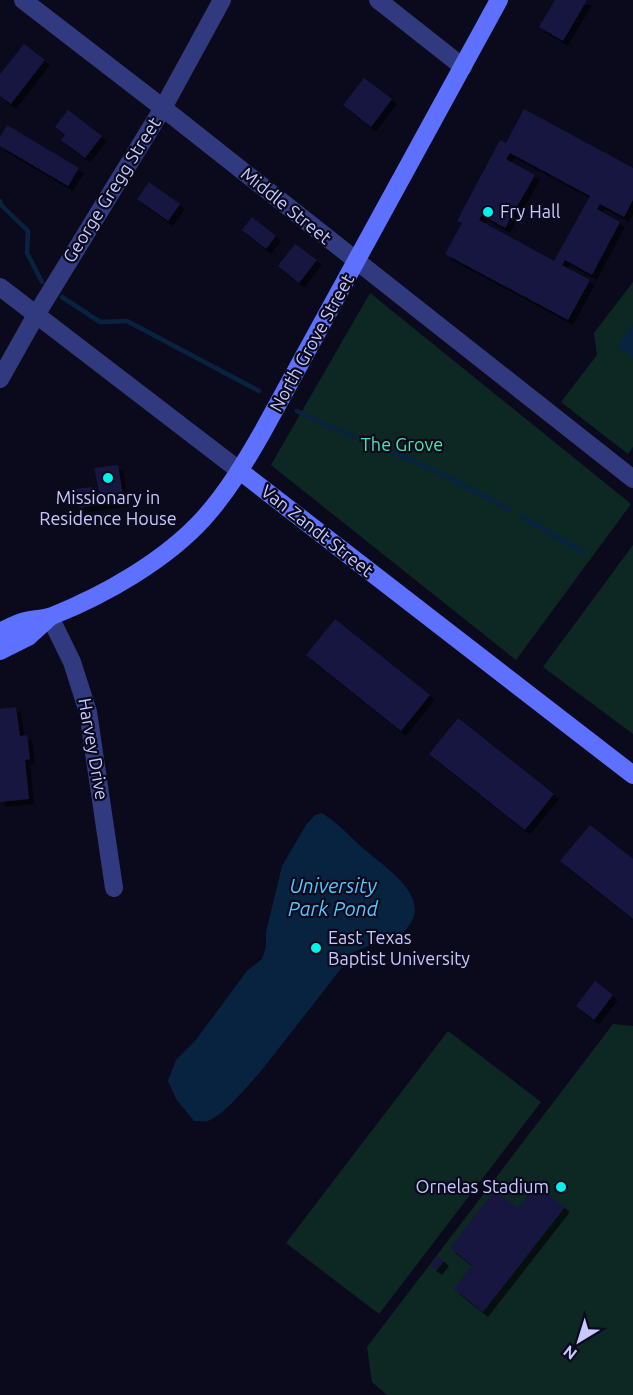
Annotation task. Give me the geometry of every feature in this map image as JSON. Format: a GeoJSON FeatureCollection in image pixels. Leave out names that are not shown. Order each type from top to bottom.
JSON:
{"type":"FeatureCollection","features":[{"type":"Feature","properties":{"kind":"main road","name":"North Grove Street"},"geometry":{"type":"LineString","coordinates":[[0,651],[28,637],[50,617],[124,580],[157,560],[204,519],[240,471],[500,0]]}},
{"type":"Feature","properties":{"kind":"main road","name":"Van Zandt Street"},"geometry":{"type":"LineString","coordinates":[[240,471],[633,775]]}},
{"type":"Feature","properties":{"kind":"main road","name":"North Grove Street"},"geometry":{"type":"LineString","coordinates":[[0,632],[23,621],[50,617]]}},
{"type":"Feature","properties":{"kind":"street","name":"Middle Street"},"geometry":{"type":"LineString","coordinates":[[23,0],[633,479]]}},
{"type":"Feature","properties":{"kind":"street","name":"George Gregg Street"},"geometry":{"type":"LineString","coordinates":[[0,379],[36,315],[163,108],[222,0]]}},
{"type":"Feature","properties":{"kind":"street"},"geometry":{"type":"LineString","coordinates":[[378,0],[463,67]]}},
{"type":"Feature","properties":{"kind":"street","name":"Van Zandt Street"},"geometry":{"type":"LineString","coordinates":[[0,287],[240,471]]}},
{"type":"Feature","properties":{"kind":"street","name":"Harvey Drive"},"geometry":{"type":"LineString","coordinates":[[50,617],[72,662],[88,712],[114,888]]}},
{"type":"Feature","properties":{"kind":"green space"},"geometry":{"type":"Polygon","coordinates":[[[633,282],[633,447],[628,454],[561,402],[597,355],[594,333],[633,282]]]}},
{"type":"Feature","properties":{"kind":"green space","name":"The Grove"},"geometry":{"type":"Polygon","coordinates":[[[370,293],[631,504],[516,660],[271,465],[370,293]]]}},
{"type":"Feature","properties":{"kind":"green space"},"geometry":{"type":"Polygon","coordinates":[[[633,545],[633,734],[543,667],[633,545]]]}},
{"type":"Feature","properties":{"kind":"green space","name":"Ornelas Stadium"},"geometry":{"type":"Polygon","coordinates":[[[613,1024],[633,1026],[633,1395],[387,1395],[372,1382],[367,1347],[613,1024]]]}},
{"type":"Feature","properties":{"kind":"green space"},"geometry":{"type":"Polygon","coordinates":[[[448,1031],[541,1102],[379,1314],[286,1243],[448,1031]]]}},
{"type":"Feature","properties":{"kind":"water"},"geometry":{"type":"Polygon","coordinates":[[[633,324],[633,358],[617,346],[633,324]]]}},
{"type":"Feature","properties":{"kind":"water","name":"University Park Pond"},"geometry":{"type":"Polygon","coordinates":[[[322,813],[403,883],[414,905],[414,916],[407,928],[399,935],[354,952],[261,1071],[236,1099],[215,1117],[207,1121],[194,1121],[176,1099],[168,1081],[176,1060],[195,1041],[247,971],[262,959],[282,866],[306,825],[315,815],[322,813]]]}},
{"type":"Feature","properties":{"kind":"building"},"geometry":{"type":"Polygon","coordinates":[[[555,0],[587,0],[563,41],[539,27],[555,0]]]}},
{"type":"Feature","properties":{"kind":"building"},"geometry":{"type":"Polygon","coordinates":[[[24,44],[45,60],[11,104],[0,96],[0,74],[24,44]]]}},
{"type":"Feature","properties":{"kind":"building"},"geometry":{"type":"Polygon","coordinates":[[[364,78],[392,99],[371,127],[343,105],[364,78]]]}},
{"type":"Feature","properties":{"kind":"building","name":"Fry Hall"},"geometry":{"type":"Polygon","coordinates":[[[524,109],[633,168],[633,200],[624,217],[600,204],[597,209],[620,222],[592,275],[565,260],[562,265],[590,280],[568,320],[445,254],[462,223],[457,221],[500,140],[506,143],[524,109]],[[510,153],[506,159],[535,175],[505,228],[482,215],[479,220],[554,261],[590,196],[510,153]]]}},
{"type":"Feature","properties":{"kind":"building"},"geometry":{"type":"Polygon","coordinates":[[[68,110],[102,136],[85,158],[61,140],[65,135],[55,127],[68,110]]]}},
{"type":"Feature","properties":{"kind":"building"},"geometry":{"type":"Polygon","coordinates":[[[7,125],[79,168],[68,186],[0,146],[0,137],[7,125]]]}},
{"type":"Feature","properties":{"kind":"building"},"geometry":{"type":"Polygon","coordinates":[[[149,182],[180,204],[168,221],[137,199],[149,182]]]}},
{"type":"Feature","properties":{"kind":"building"},"geometry":{"type":"Polygon","coordinates":[[[252,217],[276,236],[266,249],[242,230],[252,217]]]}},
{"type":"Feature","properties":{"kind":"building"},"geometry":{"type":"Polygon","coordinates":[[[295,244],[317,260],[299,283],[278,266],[295,244]]]}},
{"type":"Feature","properties":{"kind":"building","name":"Missionary in Residence House"},"geometry":{"type":"Polygon","coordinates":[[[118,465],[124,501],[79,508],[76,489],[92,487],[93,493],[99,492],[94,468],[118,465]]]}},
{"type":"Feature","properties":{"kind":"building"},"geometry":{"type":"Polygon","coordinates":[[[335,619],[430,695],[401,731],[306,655],[335,619]]]}},
{"type":"Feature","properties":{"kind":"building"},"geometry":{"type":"Polygon","coordinates":[[[16,707],[20,736],[27,735],[30,759],[25,760],[29,799],[0,802],[0,709],[16,707]]]}},
{"type":"Feature","properties":{"kind":"building"},"geometry":{"type":"Polygon","coordinates":[[[458,718],[554,794],[525,830],[429,754],[458,718]]]}},
{"type":"Feature","properties":{"kind":"building"},"geometry":{"type":"Polygon","coordinates":[[[590,825],[633,859],[633,919],[560,861],[590,825]]]}},
{"type":"Feature","properties":{"kind":"building"},"geometry":{"type":"Polygon","coordinates":[[[595,981],[613,995],[594,1020],[576,1006],[595,981]]]}},
{"type":"Feature","properties":{"kind":"building"},"geometry":{"type":"Polygon","coordinates":[[[536,1185],[565,1207],[483,1312],[454,1289],[472,1265],[450,1248],[494,1191],[518,1208],[536,1185]]]}},
{"type":"Feature","properties":{"kind":"building"},"geometry":{"type":"Polygon","coordinates":[[[438,1256],[444,1261],[437,1270],[431,1266],[438,1256]]]}},
{"type":"Feature","properties":{"kind":"waterway"},"geometry":{"type":"LineString","coordinates":[[0,201],[2,206],[28,231],[27,253],[42,282]]}},
{"type":"Feature","properties":{"kind":"waterway"},"geometry":{"type":"LineString","coordinates":[[62,297],[100,322],[127,321],[259,391]]}},
{"type":"Feature","properties":{"kind":"waterway"},"geometry":{"type":"LineString","coordinates":[[297,411],[424,466],[510,510]]}},
{"type":"Feature","properties":{"kind":"waterway"},"geometry":{"type":"LineString","coordinates":[[523,517],[583,552]]}},
{"type":"Feature","properties":{"kind":"place","name":"Fry Hall"},"geometry":{"type":"Point","coordinates":[488,212]}},
{"type":"Feature","properties":{"kind":"place","name":"Missionary in Residence House"},"geometry":{"type":"Point","coordinates":[108,478]}},
{"type":"Feature","properties":{"kind":"place","name":"East Texas Baptist University"},"geometry":{"type":"Point","coordinates":[316,948]}},
{"type":"Feature","properties":{"kind":"place","name":"Ornelas Stadium"},"geometry":{"type":"Point","coordinates":[561,1187]}}]}
